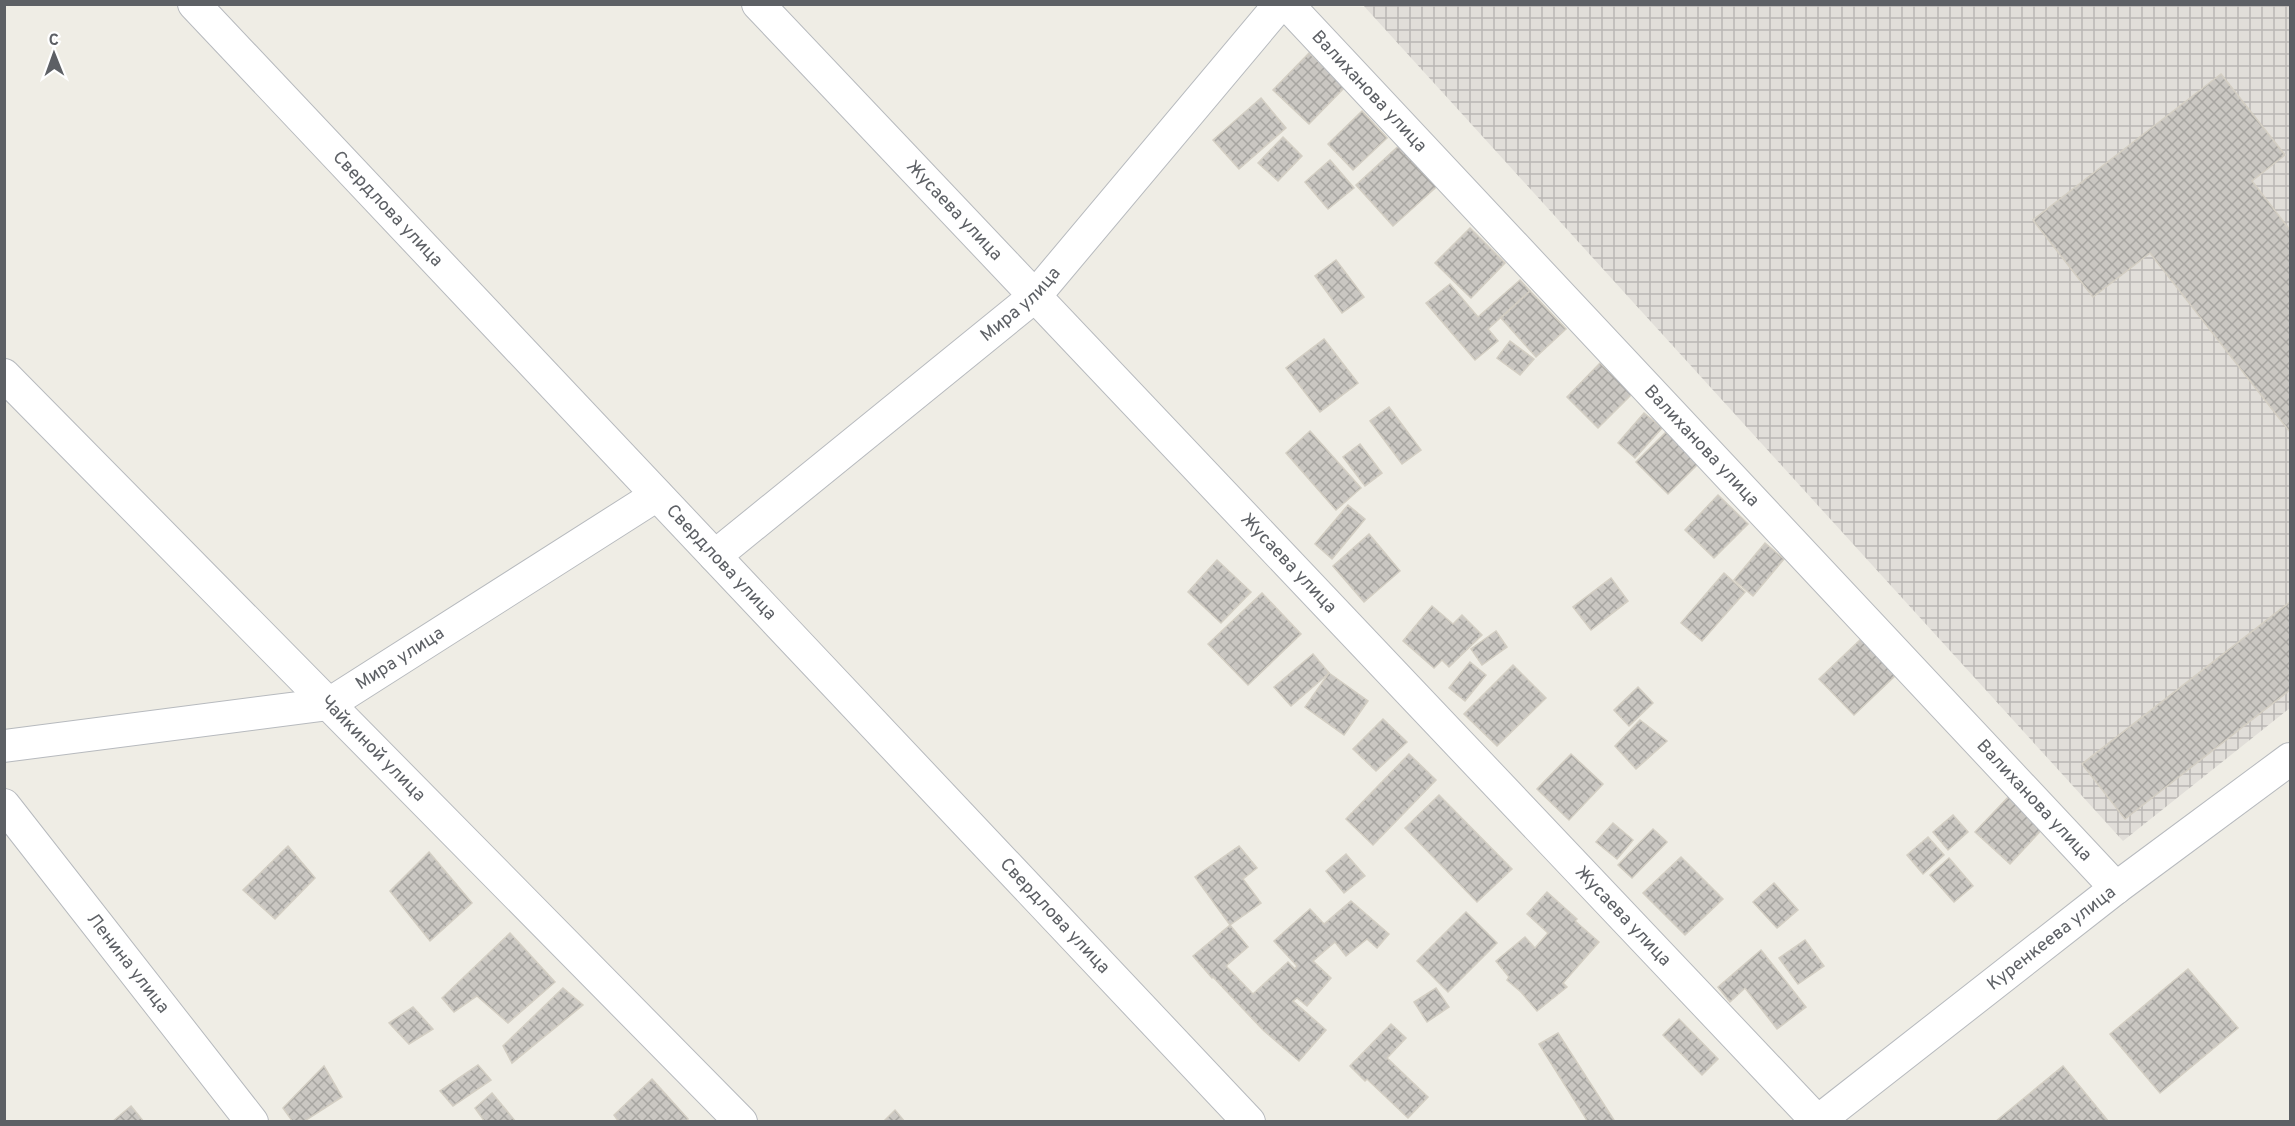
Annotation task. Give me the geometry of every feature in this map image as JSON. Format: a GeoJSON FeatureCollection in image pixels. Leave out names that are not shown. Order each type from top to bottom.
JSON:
{"type":"FeatureCollection","features":[{"type":"Feature","properties":{"kind":"street","name":"Свердлова улица"},"geometry":{"type":"LineString","coordinates":[[194,4],[1249,1122]]}},
{"type":"Feature","properties":{"kind":"street","name":"Жусаева улица"},"geometry":{"type":"LineString","coordinates":[[758,4],[1818,1121]]}},
{"type":"Feature","properties":{"kind":"street","name":"Мира улица"},"geometry":{"type":"LineString","coordinates":[[715,556],[1035,296],[1280,4]]}},
{"type":"Feature","properties":{"kind":"street","name":"Валиханова улица"},"geometry":{"type":"LineString","coordinates":[[1287,4],[2116,888]]}},
{"type":"Feature","properties":{"kind":"street","name":"Чайкиной улица"},"geometry":{"type":"LineString","coordinates":[[4,375],[741,1122]]}},
{"type":"Feature","properties":{"kind":"street","name":"Мира улица"},"geometry":{"type":"LineString","coordinates":[[4,746],[329,704],[657,495]]}},
{"type":"Feature","properties":{"kind":"street","name":"Куренкеева улица"},"geometry":{"type":"LineString","coordinates":[[1818,1121],[2116,888],[2290,759]]}},
{"type":"Feature","properties":{"kind":"street","name":"Ленина улица"},"geometry":{"type":"LineString","coordinates":[[4,805],[252,1122]]}},
{"type":"Feature","properties":{"kind":"shaded area"},"geometry":{"type":"Polygon","coordinates":[[[1363,5],[2290,5],[2290,708],[2123,841],[1363,5]]]}},
{"type":"Feature","properties":{"kind":"building"},"geometry":{"type":"Polygon","coordinates":[[[1309,53],[1345,87],[1309,124],[1273,90],[1309,53]]]}},
{"type":"Feature","properties":{"kind":"building"},"geometry":{"type":"Polygon","coordinates":[[[2221,74],[2285,155],[2252,181],[2290,230],[2290,432],[2150,253],[2093,297],[2033,220],[2221,74]]]}},
{"type":"Feature","properties":{"kind":"building"},"geometry":{"type":"Polygon","coordinates":[[[1261,98],[1286,128],[1239,169],[1213,140],[1261,98]]]}},
{"type":"Feature","properties":{"kind":"building"},"geometry":{"type":"Polygon","coordinates":[[[1362,111],[1387,138],[1353,170],[1328,144],[1362,111]]]}},
{"type":"Feature","properties":{"kind":"building"},"geometry":{"type":"Polygon","coordinates":[[[1283,137],[1302,156],[1278,181],[1258,163],[1283,137]]]}},
{"type":"Feature","properties":{"kind":"building"},"geometry":{"type":"Polygon","coordinates":[[[1405,140],[1443,181],[1393,226],[1356,185],[1405,140]]]}},
{"type":"Feature","properties":{"kind":"building"},"geometry":{"type":"Polygon","coordinates":[[[1330,160],[1354,188],[1328,209],[1305,182],[1330,160]]]}},
{"type":"Feature","properties":{"kind":"building"},"geometry":{"type":"Polygon","coordinates":[[[1470,228],[1505,263],[1471,298],[1435,263],[1470,228]]]}},
{"type":"Feature","properties":{"kind":"building"},"geometry":{"type":"Polygon","coordinates":[[[1336,260],[1364,297],[1342,313],[1315,276],[1336,260]]]}},
{"type":"Feature","properties":{"kind":"building"},"geometry":{"type":"Polygon","coordinates":[[[1520,280],[1530,291],[1488,329],[1498,341],[1475,360],[1426,303],[1450,284],[1478,317],[1520,280]]]}},
{"type":"Feature","properties":{"kind":"building"},"geometry":{"type":"Polygon","coordinates":[[[1530,291],[1566,329],[1536,357],[1501,318],[1530,291]]]}},
{"type":"Feature","properties":{"kind":"building"},"geometry":{"type":"Polygon","coordinates":[[[1324,339],[1358,383],[1320,412],[1286,368],[1324,339]]]}},
{"type":"Feature","properties":{"kind":"building"},"geometry":{"type":"Polygon","coordinates":[[[1510,341],[1534,359],[1520,375],[1497,358],[1510,341]]]}},
{"type":"Feature","properties":{"kind":"building"},"geometry":{"type":"Polygon","coordinates":[[[1600,363],[1632,394],[1598,428],[1567,397],[1600,363]]]}},
{"type":"Feature","properties":{"kind":"building"},"geometry":{"type":"Polygon","coordinates":[[[1389,407],[1421,450],[1402,464],[1370,421],[1389,407]]]}},
{"type":"Feature","properties":{"kind":"building"},"geometry":{"type":"Polygon","coordinates":[[[1644,413],[1662,428],[1635,458],[1618,443],[1644,413]]]}},
{"type":"Feature","properties":{"kind":"building"},"geometry":{"type":"Polygon","coordinates":[[[1310,431],[1361,488],[1336,510],[1286,453],[1310,431]]]}},
{"type":"Feature","properties":{"kind":"building"},"geometry":{"type":"Polygon","coordinates":[[[1666,432],[1698,464],[1668,494],[1636,462],[1666,432]]]}},
{"type":"Feature","properties":{"kind":"building"},"geometry":{"type":"Polygon","coordinates":[[[1360,444],[1382,473],[1365,486],[1343,457],[1360,444]]]}},
{"type":"Feature","properties":{"kind":"building"},"geometry":{"type":"Polygon","coordinates":[[[1718,495],[1748,524],[1714,558],[1685,530],[1718,495]]]}},
{"type":"Feature","properties":{"kind":"building"},"geometry":{"type":"Polygon","coordinates":[[[1348,505],[1365,519],[1332,559],[1315,544],[1348,505]]]}},
{"type":"Feature","properties":{"kind":"building"},"geometry":{"type":"Polygon","coordinates":[[[1369,534],[1400,571],[1364,602],[1333,566],[1369,534]]]}},
{"type":"Feature","properties":{"kind":"building"},"geometry":{"type":"Polygon","coordinates":[[[1765,543],[1784,559],[1753,596],[1734,580],[1765,543]]]}},
{"type":"Feature","properties":{"kind":"building"},"geometry":{"type":"Polygon","coordinates":[[[1217,560],[1251,592],[1221,623],[1188,592],[1217,560]]]}},
{"type":"Feature","properties":{"kind":"building"},"geometry":{"type":"Polygon","coordinates":[[[1724,573],[1745,592],[1702,641],[1681,623],[1724,573]]]}},
{"type":"Feature","properties":{"kind":"building"},"geometry":{"type":"Polygon","coordinates":[[[1611,578],[1628,601],[1591,630],[1573,607],[1611,578]]]}},
{"type":"Feature","properties":{"kind":"building"},"geometry":{"type":"Polygon","coordinates":[[[1262,593],[1301,634],[1248,685],[1208,644],[1262,593]]]}},
{"type":"Feature","properties":{"kind":"building"},"geometry":{"type":"Polygon","coordinates":[[[2290,602],[2290,690],[2125,819],[2082,764],[2290,602]]]}},
{"type":"Feature","properties":{"kind":"building"},"geometry":{"type":"Polygon","coordinates":[[[1432,606],[1453,624],[1462,615],[1482,635],[1449,667],[1442,660],[1434,668],[1403,641],[1432,606]]]}},
{"type":"Feature","properties":{"kind":"building"},"geometry":{"type":"Polygon","coordinates":[[[1496,631],[1507,647],[1482,665],[1471,649],[1496,631]]]}},
{"type":"Feature","properties":{"kind":"building"},"geometry":{"type":"Polygon","coordinates":[[[1861,639],[1896,675],[1854,715],[1819,679],[1861,639]]]}},
{"type":"Feature","properties":{"kind":"building"},"geometry":{"type":"Polygon","coordinates":[[[1313,654],[1329,673],[1291,706],[1274,687],[1313,654]]]}},
{"type":"Feature","properties":{"kind":"building"},"geometry":{"type":"Polygon","coordinates":[[[1470,662],[1486,675],[1465,701],[1449,688],[1470,662]]]}},
{"type":"Feature","properties":{"kind":"building"},"geometry":{"type":"Polygon","coordinates":[[[1513,665],[1546,698],[1497,746],[1464,714],[1513,665]]]}},
{"type":"Feature","properties":{"kind":"building"},"geometry":{"type":"Polygon","coordinates":[[[1329,673],[1368,701],[1344,735],[1305,707],[1329,673]]]}},
{"type":"Feature","properties":{"kind":"building"},"geometry":{"type":"Polygon","coordinates":[[[1638,687],[1653,703],[1629,726],[1614,710],[1638,687]]]}},
{"type":"Feature","properties":{"kind":"building"},"geometry":{"type":"Polygon","coordinates":[[[1383,719],[1407,742],[1376,771],[1353,749],[1383,719]]]}},
{"type":"Feature","properties":{"kind":"building"},"geometry":{"type":"Polygon","coordinates":[[[1640,720],[1667,741],[1636,769],[1615,746],[1640,720]]]}},
{"type":"Feature","properties":{"kind":"building"},"geometry":{"type":"Polygon","coordinates":[[[1409,754],[1436,780],[1373,845],[1346,819],[1409,754]]]}},
{"type":"Feature","properties":{"kind":"building"},"geometry":{"type":"Polygon","coordinates":[[[1571,754],[1603,784],[1569,820],[1537,789],[1571,754]]]}},
{"type":"Feature","properties":{"kind":"building"},"geometry":{"type":"Polygon","coordinates":[[[2013,792],[2047,824],[2010,864],[1975,832],[2013,792]]]}},
{"type":"Feature","properties":{"kind":"building"},"geometry":{"type":"Polygon","coordinates":[[[1439,795],[1512,869],[1477,902],[1405,828],[1439,795]]]}},
{"type":"Feature","properties":{"kind":"building"},"geometry":{"type":"Polygon","coordinates":[[[1953,815],[1968,832],[1948,850],[1933,832],[1953,815]]]}},
{"type":"Feature","properties":{"kind":"building"},"geometry":{"type":"Polygon","coordinates":[[[1613,823],[1633,840],[1617,859],[1596,842],[1613,823]]]}},
{"type":"Feature","properties":{"kind":"building"},"geometry":{"type":"Polygon","coordinates":[[[1653,829],[1667,842],[1632,878],[1618,865],[1653,829]]]}},
{"type":"Feature","properties":{"kind":"building"},"geometry":{"type":"Polygon","coordinates":[[[1928,837],[1944,855],[1923,874],[1907,855],[1928,837]]]}},
{"type":"Feature","properties":{"kind":"building"},"geometry":{"type":"Polygon","coordinates":[[[288,846],[315,878],[275,919],[243,890],[288,846]]]}},
{"type":"Feature","properties":{"kind":"building"},"geometry":{"type":"Polygon","coordinates":[[[1239,846],[1257,868],[1243,879],[1261,903],[1230,925],[1195,877],[1239,846]]]}},
{"type":"Feature","properties":{"kind":"building"},"geometry":{"type":"Polygon","coordinates":[[[429,852],[472,903],[430,941],[390,891],[429,852]]]}},
{"type":"Feature","properties":{"kind":"building"},"geometry":{"type":"Polygon","coordinates":[[[1346,854],[1365,876],[1344,893],[1326,871],[1346,854]]]}},
{"type":"Feature","properties":{"kind":"building"},"geometry":{"type":"Polygon","coordinates":[[[1681,857],[1723,899],[1685,935],[1643,893],[1681,857]]]}},
{"type":"Feature","properties":{"kind":"building"},"geometry":{"type":"Polygon","coordinates":[[[1949,858],[1973,886],[1954,902],[1930,875],[1949,858]]]}},
{"type":"Feature","properties":{"kind":"building"},"geometry":{"type":"Polygon","coordinates":[[[1774,883],[1798,910],[1777,928],[1753,902],[1774,883]]]}},
{"type":"Feature","properties":{"kind":"building"},"geometry":{"type":"Polygon","coordinates":[[[1547,892],[1599,942],[1563,983],[1567,987],[1537,1011],[1507,980],[1509,977],[1496,961],[1525,937],[1535,948],[1548,933],[1527,914],[1547,892]]]}},
{"type":"Feature","properties":{"kind":"building"},"geometry":{"type":"Polygon","coordinates":[[[1351,901],[1389,934],[1377,948],[1367,939],[1346,956],[1335,942],[1313,961],[1331,978],[1307,1006],[1297,998],[1293,1001],[1326,1030],[1299,1061],[1263,1030],[1193,956],[1230,925],[1248,947],[1226,966],[1253,994],[1288,962],[1295,969],[1297,966],[1274,941],[1310,909],[1324,924],[1351,901]]]}},
{"type":"Feature","properties":{"kind":"building"},"geometry":{"type":"Polygon","coordinates":[[[1466,912],[1497,943],[1448,992],[1417,961],[1466,912]]]}},
{"type":"Feature","properties":{"kind":"building"},"geometry":{"type":"Polygon","coordinates":[[[510,933],[555,982],[508,1023],[477,996],[454,1012],[442,998],[510,933]]]}},
{"type":"Feature","properties":{"kind":"building"},"geometry":{"type":"Polygon","coordinates":[[[1805,940],[1824,966],[1798,984],[1779,958],[1805,940]]]}},
{"type":"Feature","properties":{"kind":"building"},"geometry":{"type":"Polygon","coordinates":[[[1761,950],[1806,1007],[1777,1029],[1745,988],[1730,1002],[1718,987],[1761,950]]]}},
{"type":"Feature","properties":{"kind":"building"},"geometry":{"type":"Polygon","coordinates":[[[2188,969],[2238,1028],[2160,1093],[2110,1034],[2188,969]]]}},
{"type":"Feature","properties":{"kind":"building"},"geometry":{"type":"Polygon","coordinates":[[[563,988],[583,1005],[512,1063],[503,1046],[563,988]]]}},
{"type":"Feature","properties":{"kind":"building"},"geometry":{"type":"Polygon","coordinates":[[[1436,988],[1449,1007],[1427,1022],[1414,1002],[1436,988]]]}},
{"type":"Feature","properties":{"kind":"building"},"geometry":{"type":"Polygon","coordinates":[[[413,1007],[433,1029],[409,1044],[389,1023],[413,1007]]]}},
{"type":"Feature","properties":{"kind":"building"},"geometry":{"type":"Polygon","coordinates":[[[1679,1019],[1718,1059],[1702,1075],[1663,1035],[1679,1019]]]}},
{"type":"Feature","properties":{"kind":"building"},"geometry":{"type":"Polygon","coordinates":[[[1391,1024],[1406,1038],[1387,1058],[1428,1097],[1408,1118],[1350,1066],[1391,1024]]]}},
{"type":"Feature","properties":{"kind":"building"},"geometry":{"type":"Polygon","coordinates":[[[1558,1033],[1614,1120],[1611,1122],[1588,1122],[1539,1044],[1558,1033]]]}},
{"type":"Feature","properties":{"kind":"building"},"geometry":{"type":"Polygon","coordinates":[[[478,1065],[491,1080],[453,1106],[440,1091],[478,1065]]]}},
{"type":"Feature","properties":{"kind":"building"},"geometry":{"type":"Polygon","coordinates":[[[324,1066],[342,1097],[303,1122],[293,1122],[283,1108],[324,1066]]]}},
{"type":"Feature","properties":{"kind":"building"},"geometry":{"type":"Polygon","coordinates":[[[2063,1066],[2109,1122],[1995,1122],[2063,1066]]]}},
{"type":"Feature","properties":{"kind":"building"},"geometry":{"type":"Polygon","coordinates":[[[652,1079],[688,1119],[685,1122],[619,1122],[614,1115],[652,1079]]]}},
{"type":"Feature","properties":{"kind":"building"},"geometry":{"type":"Polygon","coordinates":[[[492,1093],[516,1122],[485,1122],[475,1108],[492,1093]]]}},
{"type":"Feature","properties":{"kind":"building"},"geometry":{"type":"Polygon","coordinates":[[[131,1106],[144,1122],[112,1122],[131,1106]]]}},
{"type":"Feature","properties":{"kind":"building"},"geometry":{"type":"Polygon","coordinates":[[[895,1110],[905,1122],[883,1122],[895,1110]]]}}]}
